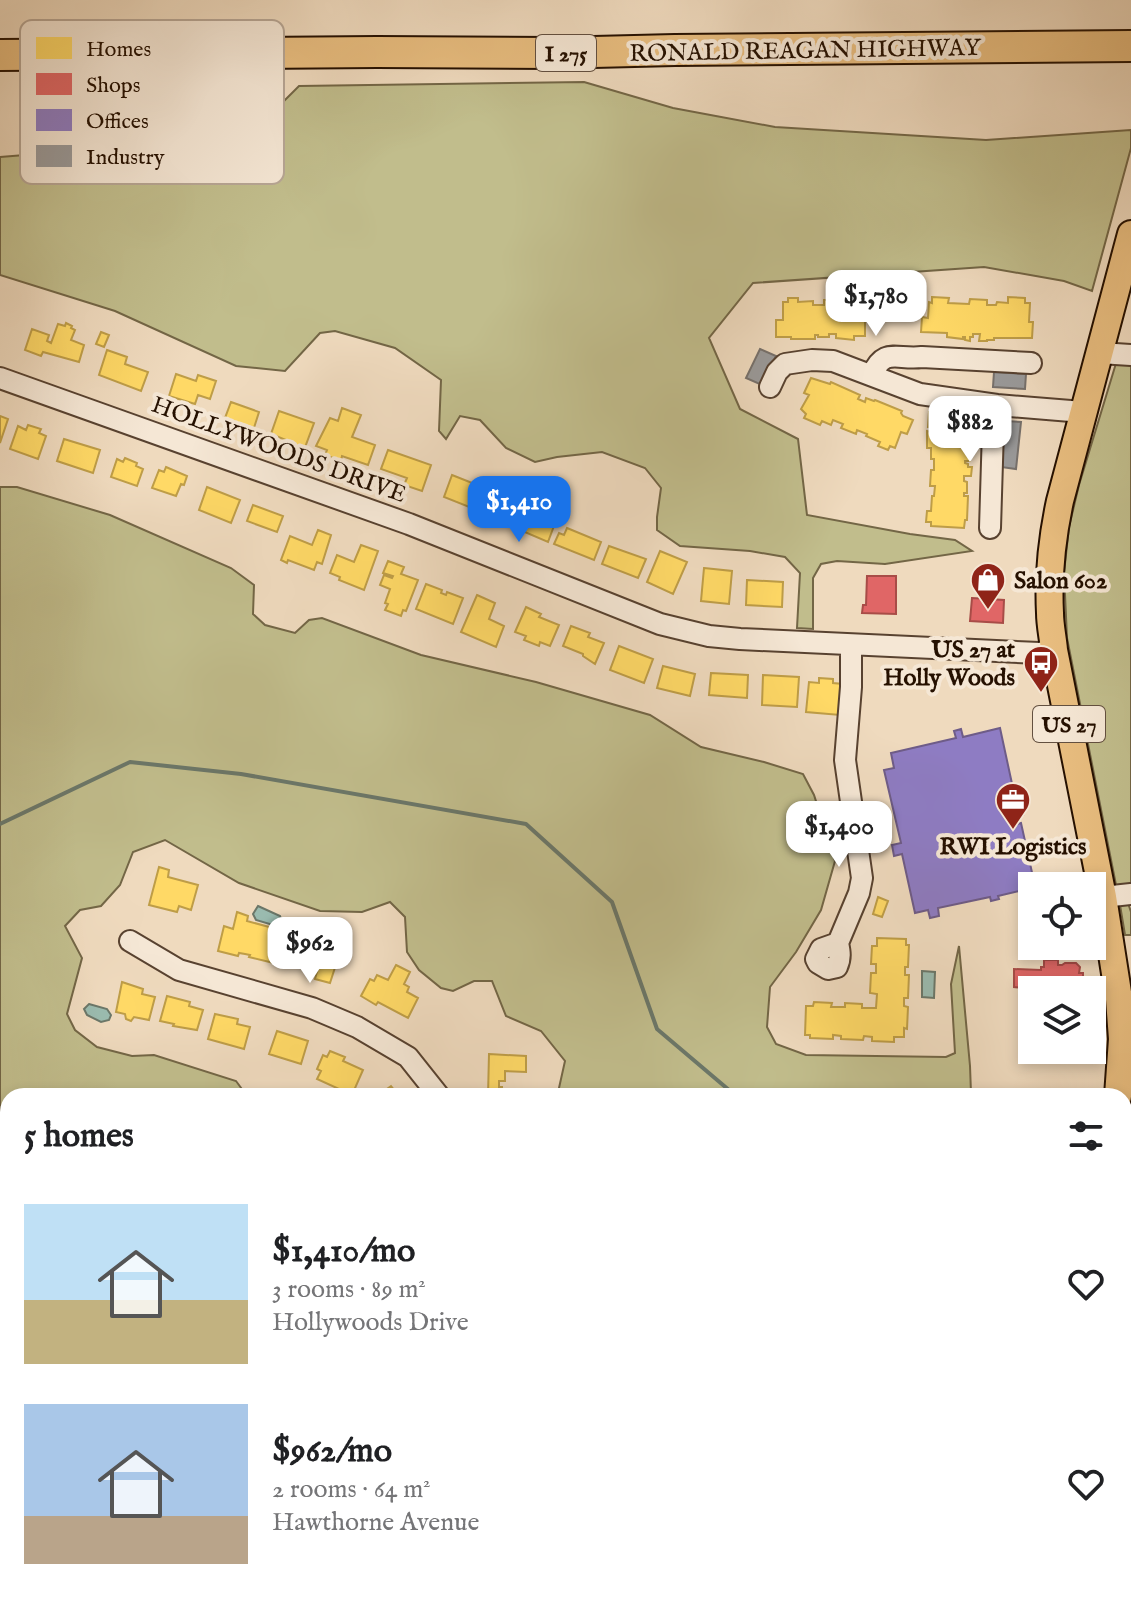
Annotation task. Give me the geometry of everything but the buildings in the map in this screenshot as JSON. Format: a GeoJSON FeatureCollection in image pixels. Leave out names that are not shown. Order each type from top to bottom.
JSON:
{"type":"FeatureCollection","features":[{"type":"Feature","properties":{"kind":"highway","name":"RONALD REAGAN HIGHWAY"},"geometry":{"type":"LineString","coordinates":[[284,53],[553,53],[1131,46]]}},
{"type":"Feature","properties":{"kind":"highway","name":"RONALD REAGAN HIGHWAY"},"geometry":{"type":"LineString","coordinates":[[0,55],[20,55]]}},
{"type":"Feature","properties":{"kind":"main road","name":"US 27"},"geometry":{"type":"LineString","coordinates":[[1098,872],[1054,650],[1050,615],[1051,542],[1100,353],[1122,305],[1131,234]]}},
{"type":"Feature","properties":{"kind":"main road","name":"US 27"},"geometry":{"type":"LineString","coordinates":[[1106,917],[1120,1010],[1123,1086]]}},
{"type":"Feature","properties":{"kind":"street"},"geometry":{"type":"LineString","coordinates":[[1100,353],[1131,355]]}},
{"type":"Feature","properties":{"kind":"street"},"geometry":{"type":"LineString","coordinates":[[872,375],[878,362],[895,356],[1031,363]]}},
{"type":"Feature","properties":{"kind":"street"},"geometry":{"type":"LineString","coordinates":[[909,359],[904,374],[909,390]]}},
{"type":"Feature","properties":{"kind":"street"},"geometry":{"type":"LineString","coordinates":[[770,387],[785,364],[812,360],[841,362],[929,396],[1083,412]]}},
{"type":"Feature","properties":{"kind":"street","name":"HOLLYWOODS DRIVE"},"geometry":{"type":"LineString","coordinates":[[0,378],[409,524],[660,624],[709,636],[740,639],[1039,653],[1054,650]]}},
{"type":"Feature","properties":{"kind":"street"},"geometry":{"type":"LineString","coordinates":[[990,528],[993,429],[997,405]]}},
{"type":"Feature","properties":{"kind":"street"},"geometry":{"type":"LineString","coordinates":[[838,943],[862,878],[845,760],[851,645]]}},
{"type":"Feature","properties":{"kind":"street"},"geometry":{"type":"LineString","coordinates":[[1106,897],[1131,894]]}},
{"type":"Feature","properties":{"kind":"street"},"geometry":{"type":"LineString","coordinates":[[130,941],[179,970],[312,1008],[357,1027],[408,1057],[433,1088]]}},
{"type":"Feature","properties":{"kind":"shaded area"},"geometry":{"type":"Polygon","coordinates":[[[584,82],[673,108],[775,127],[986,140],[1131,130],[1131,148],[1092,291],[1064,281],[984,267],[753,283],[709,338],[740,409],[798,439],[807,515],[955,540],[972,551],[885,564],[837,561],[821,564],[813,578],[813,629],[797,628],[800,573],[785,557],[680,546],[657,530],[661,488],[645,468],[602,452],[535,462],[506,448],[480,420],[460,416],[446,439],[439,431],[441,380],[395,348],[335,331],[320,333],[285,371],[236,366],[115,311],[0,275],[0,157],[20,155],[20,184],[284,184],[284,101],[299,86],[584,82]]]}},
{"type":"Feature","properties":{"kind":"shaded area"},"geometry":{"type":"Polygon","coordinates":[[[1117,360],[1131,361],[1131,888],[1117,890],[1067,638],[1064,573],[1069,527],[1079,485],[1117,360]]]}},
{"type":"Feature","properties":{"kind":"shaded area"},"geometry":{"type":"Polygon","coordinates":[[[0,487],[17,487],[110,515],[231,568],[254,585],[253,614],[265,625],[295,633],[309,620],[322,618],[421,655],[536,682],[650,715],[701,747],[803,774],[814,795],[835,861],[821,910],[770,987],[767,1027],[776,1044],[806,1055],[946,1057],[955,1053],[951,984],[959,946],[971,1088],[559,1088],[565,1061],[541,1031],[506,1016],[492,981],[474,981],[453,991],[441,988],[419,970],[407,952],[405,917],[390,902],[362,912],[320,911],[239,883],[165,840],[133,852],[120,885],[101,906],[80,910],[65,926],[82,958],[67,1014],[75,1030],[97,1047],[132,1056],[154,1055],[236,1081],[241,1088],[0,1088],[0,487]]]}},
{"type":"Feature","properties":{"kind":"shaded area"},"geometry":{"type":"Polygon","coordinates":[[[1128,903],[1131,935],[1125,935],[1120,905],[1128,903]]]}},
{"type":"Feature","properties":{"kind":"water"},"geometry":{"type":"Polygon","coordinates":[[[258,906],[280,916],[279,924],[256,920],[253,914],[258,906]]]}},
{"type":"Feature","properties":{"kind":"water"},"geometry":{"type":"Polygon","coordinates":[[[922,971],[935,972],[934,998],[922,997],[922,971]]]}},
{"type":"Feature","properties":{"kind":"water"},"geometry":{"type":"Polygon","coordinates":[[[89,1004],[107,1009],[111,1015],[109,1020],[101,1022],[87,1015],[84,1009],[89,1004]]]}},
{"type":"Feature","properties":{"kind":"waterway"},"geometry":{"type":"LineString","coordinates":[[0,824],[130,762],[241,774],[526,824],[612,902],[657,1029],[727,1088]]}},
{"type":"Feature","properties":{"kind":"place","name":"Salon 602"},"geometry":{"type":"Point","coordinates":[988,611]}},
{"type":"Feature","properties":{"kind":"place","name":"US 27 at Holly Woods"},"geometry":{"type":"Point","coordinates":[1041,694]}},
{"type":"Feature","properties":{"kind":"place","name":"RWI Logistics"},"geometry":{"type":"Point","coordinates":[1013,831]}}]}
